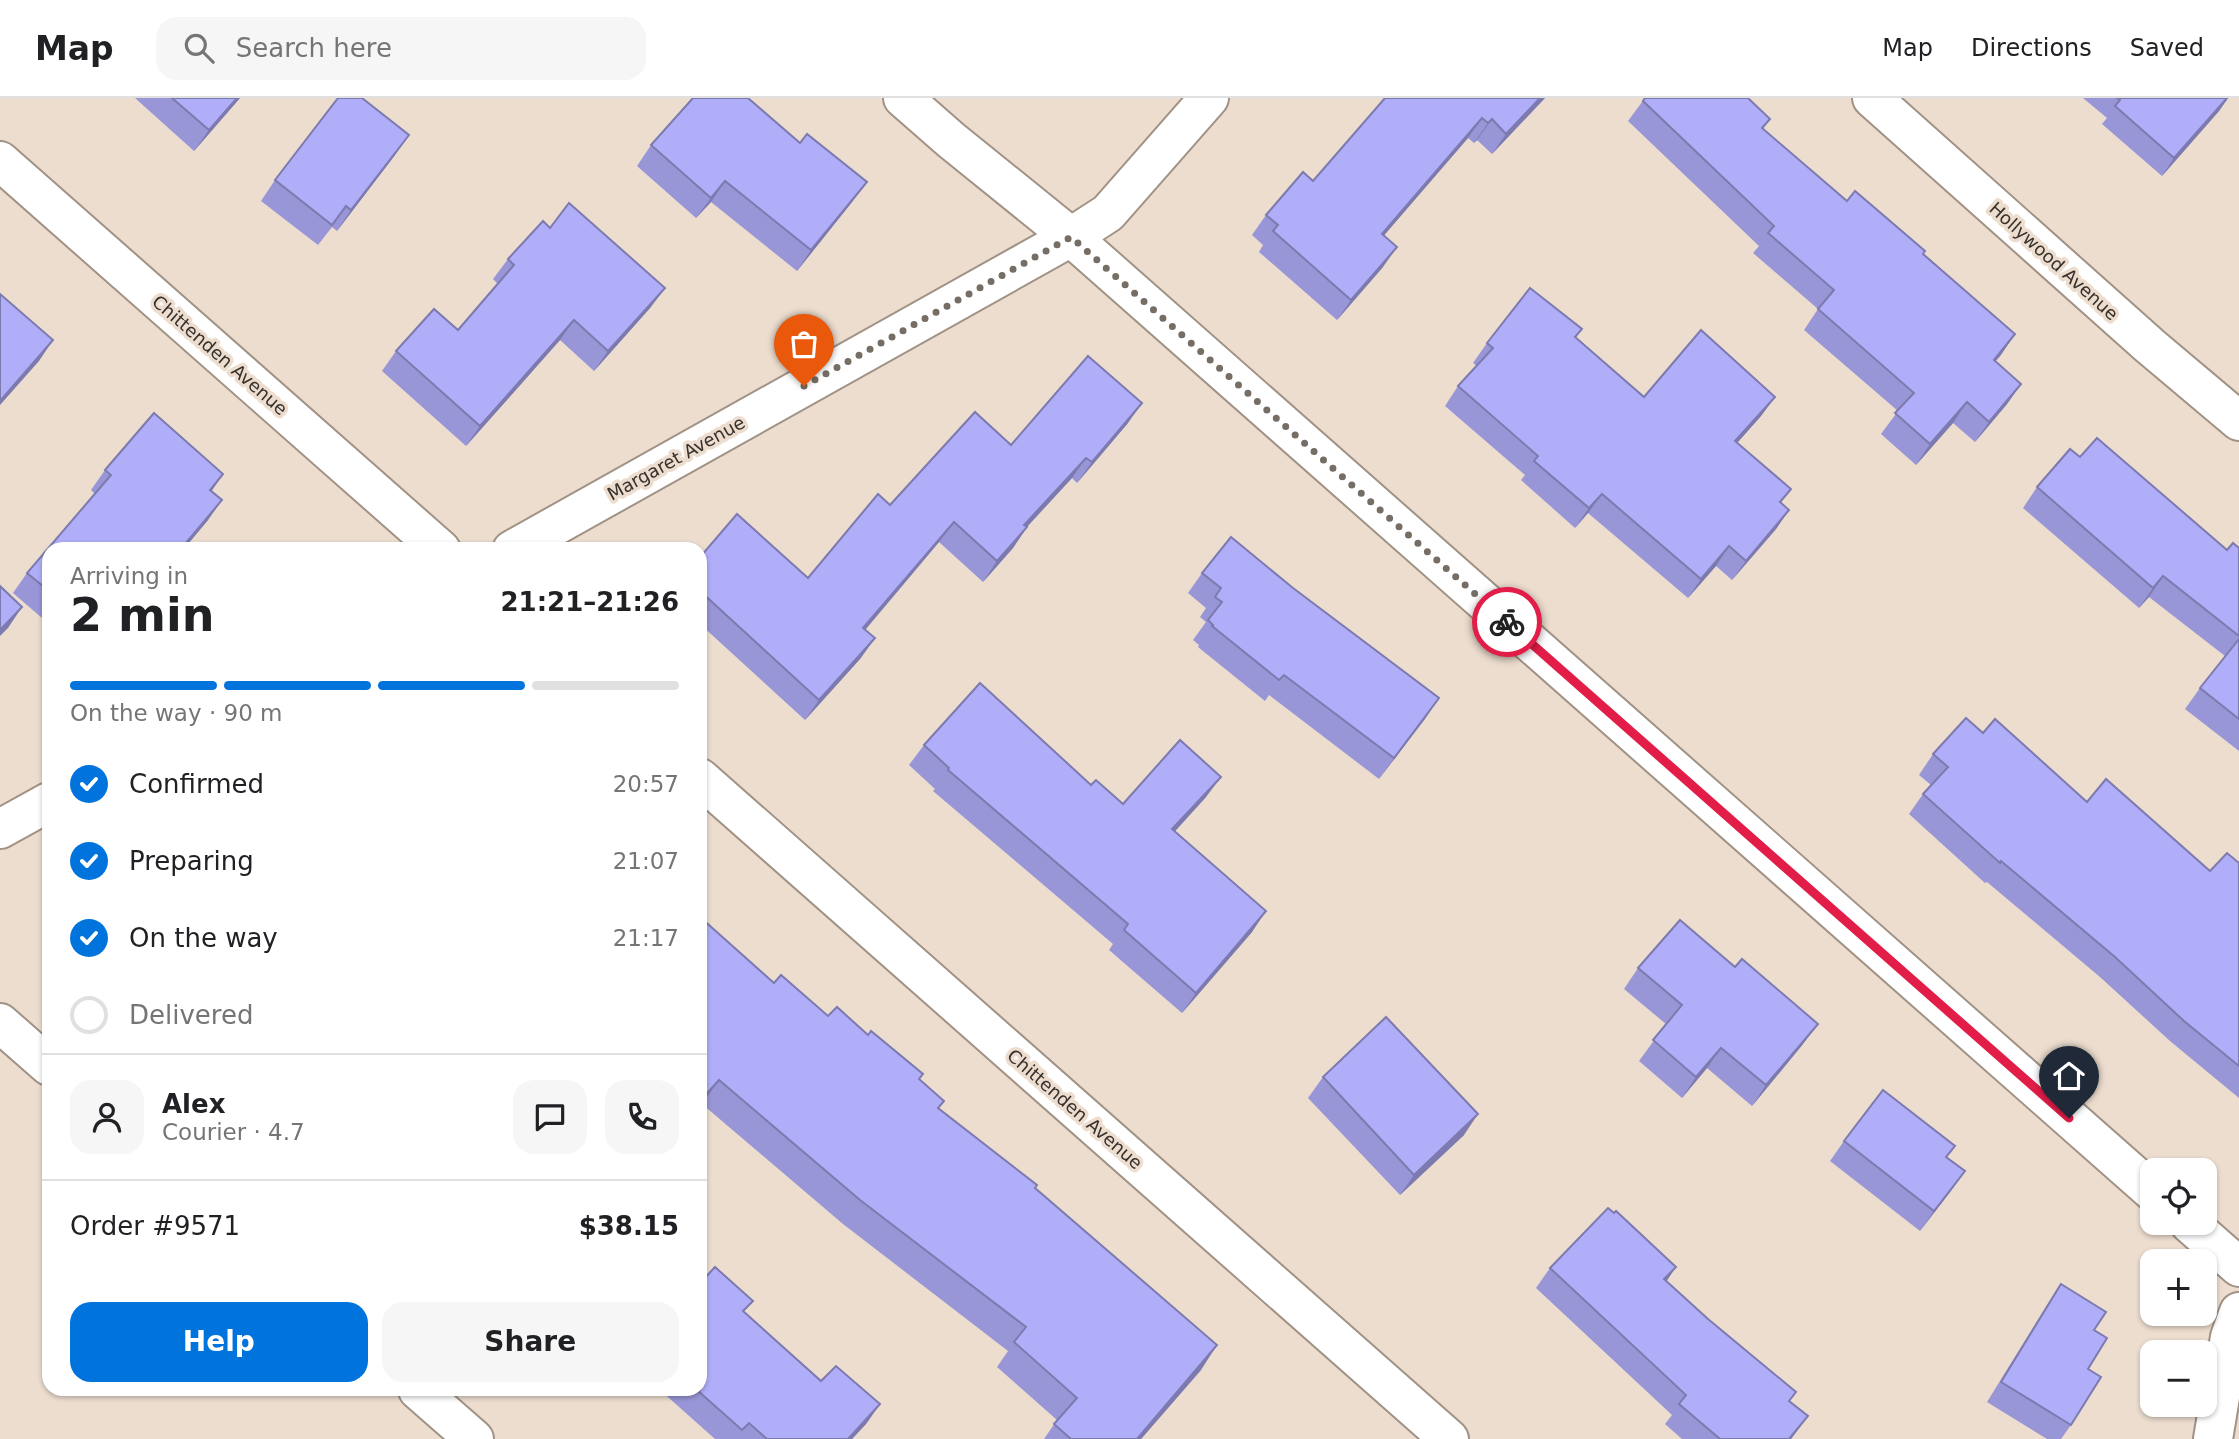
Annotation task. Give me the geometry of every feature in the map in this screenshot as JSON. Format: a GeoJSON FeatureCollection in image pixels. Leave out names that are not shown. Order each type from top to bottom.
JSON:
{"type":"FeatureCollection","features":[{"type":"Feature","properties":{"kind":"street"},"geometry":{"type":"LineString","coordinates":[[903,98],[951,141],[1071,237],[2140,1180]]}},
{"type":"Feature","properties":{"kind":"street","name":"Margaret Avenue"},"geometry":{"type":"LineString","coordinates":[[526,542],[1071,237],[1108,213],[1209,98]]}},
{"type":"Feature","properties":{"kind":"street","name":"Hollywood Avenue"},"geometry":{"type":"LineString","coordinates":[[1872,98],[2150,346],[2239,421]]}},
{"type":"Feature","properties":{"kind":"street","name":"Chittenden Avenue"},"geometry":{"type":"LineString","coordinates":[[0,161],[431,542]]}},
{"type":"Feature","properties":{"kind":"street","name":"Chittenden Avenue"},"geometry":{"type":"LineString","coordinates":[[707,784],[1449,1439]]}},
{"type":"Feature","properties":{"kind":"street"},"geometry":{"type":"LineString","coordinates":[[0,829],[42,806]]}},
{"type":"Feature","properties":{"kind":"street"},"geometry":{"type":"LineString","coordinates":[[0,1023],[42,1060]]}},
{"type":"Feature","properties":{"kind":"street"},"geometry":{"type":"LineString","coordinates":[[2203,1235],[2239,1267]]}},
{"type":"Feature","properties":{"kind":"street"},"geometry":{"type":"LineString","coordinates":[[2213,1439],[2230,1337],[2239,1312]]}},
{"type":"Feature","properties":{"kind":"street"},"geometry":{"type":"LineString","coordinates":[[425,1396],[474,1439]]}},
{"type":"Feature","properties":{"kind":"building"},"geometry":{"type":"Polygon","coordinates":[[[172,98],[237,98],[209,130],[172,98]]]}},
{"type":"Feature","properties":{"kind":"building"},"geometry":{"type":"Polygon","coordinates":[[[338,98],[362,98],[409,135],[351,210],[346,206],[332,225],[275,180],[338,98]]]}},
{"type":"Feature","properties":{"kind":"building"},"geometry":{"type":"Polygon","coordinates":[[[693,98],[748,98],[800,143],[807,134],[867,182],[811,250],[725,181],[711,198],[651,145],[693,98]]]}},
{"type":"Feature","properties":{"kind":"building"},"geometry":{"type":"Polygon","coordinates":[[[1385,98],[1540,98],[1506,134],[1492,119],[1488,123],[1482,118],[1382,234],[1397,247],[1351,300],[1273,231],[1278,225],[1266,215],[1303,172],[1313,181],[1385,98]]]}},
{"type":"Feature","properties":{"kind":"building"},"geometry":{"type":"Polygon","coordinates":[[[1645,98],[1748,98],[1770,119],[1762,128],[1847,201],[1855,191],[2015,334],[1994,360],[2021,384],[1989,422],[1967,402],[1930,444],[1895,413],[1914,393],[1818,309],[1834,290],[1768,233],[1774,226],[1643,101],[1645,98]]]}},
{"type":"Feature","properties":{"kind":"building"},"geometry":{"type":"Polygon","coordinates":[[[2117,98],[2227,98],[2174,158],[2115,106],[2120,100],[2117,98]]]}},
{"type":"Feature","properties":{"kind":"building"},"geometry":{"type":"Polygon","coordinates":[[[569,203],[665,288],[608,351],[574,320],[480,426],[396,351],[434,309],[458,330],[514,265],[508,259],[543,221],[550,228],[569,203]]]}},
{"type":"Feature","properties":{"kind":"building"},"geometry":{"type":"Polygon","coordinates":[[[1530,288],[1582,329],[1575,337],[1644,397],[1701,330],[1775,397],[1735,441],[1791,489],[1780,502],[1789,510],[1746,561],[1729,546],[1701,579],[1602,494],[1589,508],[1534,461],[1538,456],[1458,386],[1493,348],[1487,343],[1530,288]]]}},
{"type":"Feature","properties":{"kind":"building"},"geometry":{"type":"Polygon","coordinates":[[[0,294],[53,340],[0,401],[0,294]]]}},
{"type":"Feature","properties":{"kind":"building"},"geometry":{"type":"Polygon","coordinates":[[[1088,356],[1142,403],[1092,462],[1086,458],[1024,525],[1027,527],[997,561],[954,522],[863,628],[875,638],[819,700],[707,597],[707,549],[737,514],[808,578],[878,494],[890,505],[975,412],[1011,445],[1088,356]]]}},
{"type":"Feature","properties":{"kind":"building"},"geometry":{"type":"Polygon","coordinates":[[[154,413],[223,474],[210,490],[222,500],[187,542],[54,542],[111,475],[105,470],[154,413]]]}},
{"type":"Feature","properties":{"kind":"building"},"geometry":{"type":"Polygon","coordinates":[[[2097,438],[2227,550],[2233,543],[2239,548],[2239,636],[2163,576],[2153,588],[2037,487],[2070,449],[2080,457],[2097,438]]]}},
{"type":"Feature","properties":{"kind":"building"},"geometry":{"type":"Polygon","coordinates":[[[1231,537],[1293,588],[1439,698],[1394,758],[1284,675],[1279,680],[1212,626],[1208,620],[1222,602],[1215,597],[1221,588],[1202,573],[1231,537]]]}},
{"type":"Feature","properties":{"kind":"building"},"geometry":{"type":"Polygon","coordinates":[[[42,556],[42,585],[27,573],[42,556]]]}},
{"type":"Feature","properties":{"kind":"building"},"geometry":{"type":"Polygon","coordinates":[[[0,586],[22,607],[0,630],[0,586]]]}},
{"type":"Feature","properties":{"kind":"building"},"geometry":{"type":"Polygon","coordinates":[[[2239,639],[2239,719],[2200,688],[2239,639]]]}},
{"type":"Feature","properties":{"kind":"building"},"geometry":{"type":"Polygon","coordinates":[[[980,683],[1091,785],[1096,780],[1123,804],[1180,740],[1221,777],[1172,829],[1266,911],[1196,993],[1124,930],[1128,924],[948,770],[949,768],[924,745],[980,683]]]}},
{"type":"Feature","properties":{"kind":"building"},"geometry":{"type":"Polygon","coordinates":[[[1966,718],[1983,733],[1995,719],[2087,802],[2106,779],[2210,871],[2227,853],[2239,863],[2239,1066],[1923,794],[1948,767],[1933,754],[1966,718]]]}},
{"type":"Feature","properties":{"kind":"building"},"geometry":{"type":"Polygon","coordinates":[[[1680,920],[1735,967],[1742,959],[1818,1024],[1766,1085],[1721,1048],[1696,1077],[1653,1040],[1682,1005],[1638,968],[1680,920]]]}},
{"type":"Feature","properties":{"kind":"building"},"geometry":{"type":"Polygon","coordinates":[[[707,923],[774,983],[781,975],[828,1016],[837,1007],[868,1035],[871,1031],[923,1074],[919,1079],[944,1101],[938,1108],[1037,1185],[1035,1188],[1217,1345],[1137,1439],[1071,1439],[1054,1424],[1077,1398],[1014,1342],[1026,1327],[860,1200],[719,1080],[707,1093],[707,923]]]}},
{"type":"Feature","properties":{"kind":"building"},"geometry":{"type":"Polygon","coordinates":[[[1386,1017],[1478,1114],[1414,1175],[1323,1077],[1386,1017]]]}},
{"type":"Feature","properties":{"kind":"building"},"geometry":{"type":"Polygon","coordinates":[[[1883,1090],[1955,1146],[1946,1157],[1965,1171],[1934,1211],[1844,1141],[1883,1090]]]}},
{"type":"Feature","properties":{"kind":"building"},"geometry":{"type":"Polygon","coordinates":[[[1608,1208],[1614,1213],[1616,1211],[1676,1267],[1664,1279],[1796,1392],[1789,1401],[1808,1416],[1789,1439],[1720,1439],[1679,1404],[1686,1395],[1550,1268],[1608,1208]]]}},
{"type":"Feature","properties":{"kind":"building"},"geometry":{"type":"Polygon","coordinates":[[[715,1267],[753,1301],[743,1311],[821,1381],[836,1366],[880,1404],[848,1439],[767,1439],[749,1423],[742,1430],[704,1396],[707,1396],[707,1276],[715,1267]]]}},
{"type":"Feature","properties":{"kind":"building"},"geometry":{"type":"Polygon","coordinates":[[[2061,1284],[2106,1312],[2094,1330],[2107,1338],[2088,1369],[2101,1377],[2071,1425],[2001,1382],[2061,1284]]]}},
{"type":"Feature","properties":{"kind":"way so far"},"geometry":{"type":"LineString","coordinates":[[804,386],[1071,237],[1507,622]]}},
{"type":"Feature","properties":{"kind":"route"},"geometry":{"type":"LineString","coordinates":[[1507,622],[2069,1118]]}}]}
